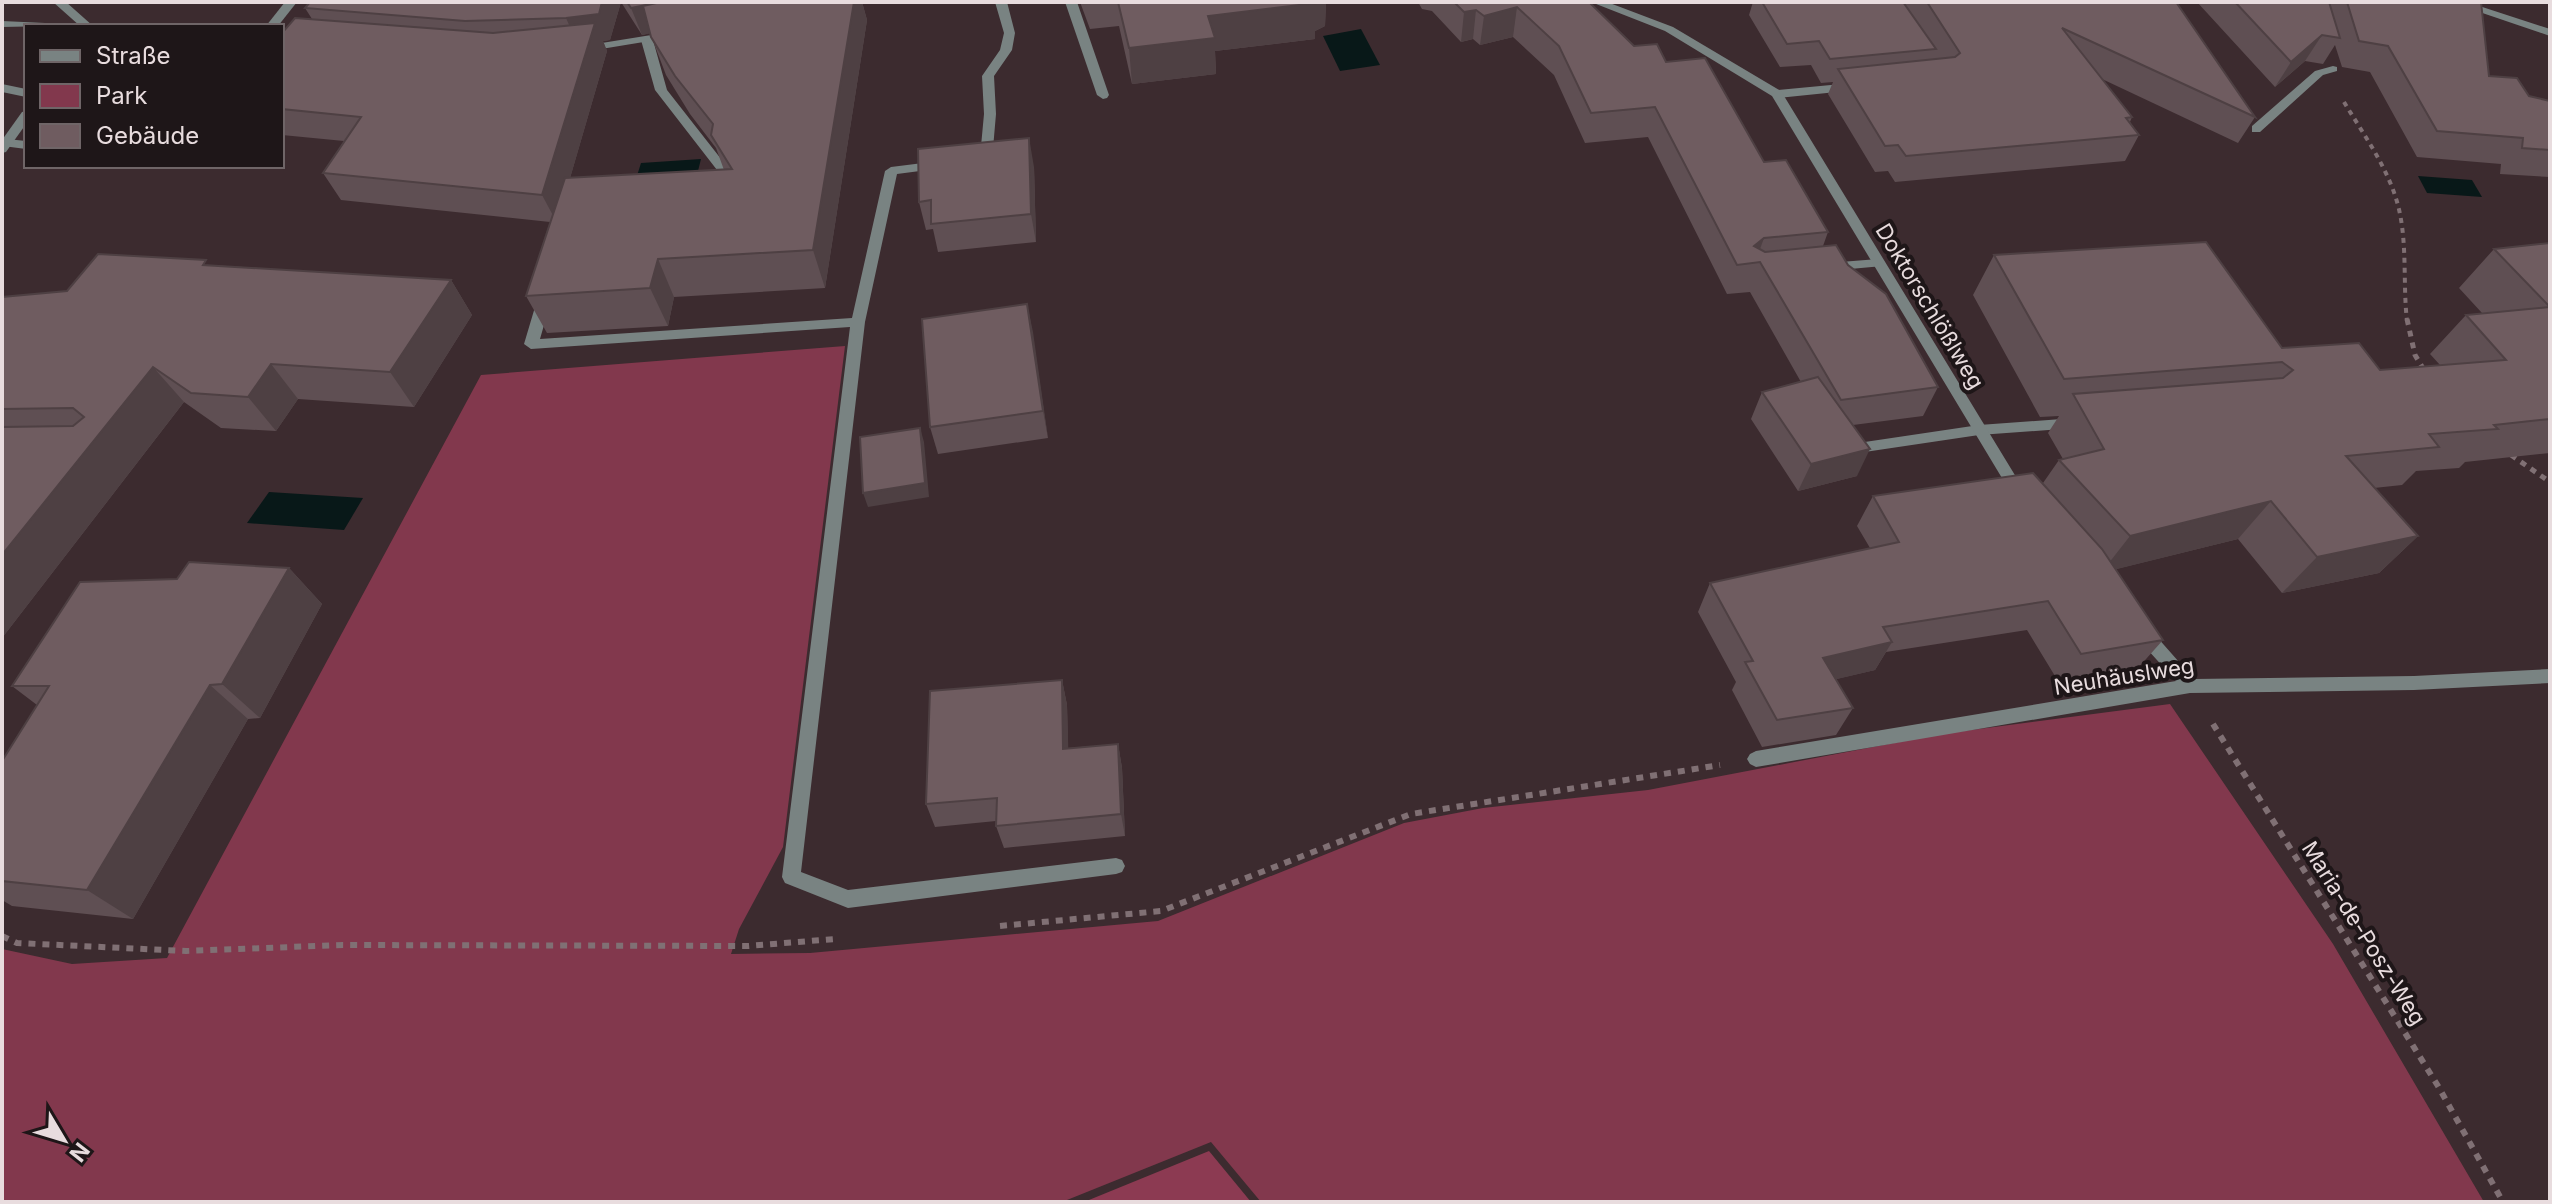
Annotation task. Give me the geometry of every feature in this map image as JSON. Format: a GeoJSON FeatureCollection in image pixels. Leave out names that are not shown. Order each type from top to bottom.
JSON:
{"type":"FeatureCollection","features":[{"type":"Feature","properties":{"kind":"street"},"geometry":{"type":"LineString","coordinates":[[59,2],[85,24]]}},
{"type":"Feature","properties":{"kind":"street"},"geometry":{"type":"LineString","coordinates":[[274,24],[291,2]]}},
{"type":"Feature","properties":{"kind":"street"},"geometry":{"type":"LineString","coordinates":[[970,162],[986,160],[990,114],[988,76],[1009,50],[1010,22],[1001,2]]}},
{"type":"Feature","properties":{"kind":"street"},"geometry":{"type":"LineString","coordinates":[[1071,2],[1103,95]]}},
{"type":"Feature","properties":{"kind":"street","name":"Doktorschlößlweg"},"geometry":{"type":"LineString","coordinates":[[1597,2],[1669,29],[1777,94],[2025,503]]}},
{"type":"Feature","properties":{"kind":"street"},"geometry":{"type":"LineString","coordinates":[[2456,2],[2550,33]]}},
{"type":"Feature","properties":{"kind":"street"},"geometry":{"type":"LineString","coordinates":[[2,24],[29,24]]}},
{"type":"Feature","properties":{"kind":"street"},"geometry":{"type":"LineString","coordinates":[[3,38],[24,27]]}},
{"type":"Feature","properties":{"kind":"street"},"geometry":{"type":"LineString","coordinates":[[562,51],[680,33]]}},
{"type":"Feature","properties":{"kind":"street"},"geometry":{"type":"LineString","coordinates":[[647,40],[661,90],[721,167]]}},
{"type":"Feature","properties":{"kind":"street"},"geometry":{"type":"LineString","coordinates":[[2256,129],[2319,73],[2331,73],[2329,56]]}},
{"type":"Feature","properties":{"kind":"street"},"geometry":{"type":"LineString","coordinates":[[1777,94],[1866,86]]}},
{"type":"Feature","properties":{"kind":"street"},"geometry":{"type":"LineString","coordinates":[[3,87],[24,92]]}},
{"type":"Feature","properties":{"kind":"street"},"geometry":{"type":"LineString","coordinates":[[4,146],[24,118]]}},
{"type":"Feature","properties":{"kind":"street"},"geometry":{"type":"LineString","coordinates":[[4,146],[24,145]]}},
{"type":"Feature","properties":{"kind":"street"},"geometry":{"type":"LineString","coordinates":[[954,163],[891,171],[858,322],[791,877],[848,899],[1116,866]]}},
{"type":"Feature","properties":{"kind":"street"},"geometry":{"type":"LineString","coordinates":[[1816,269],[1878,263]]}},
{"type":"Feature","properties":{"kind":"street"},"geometry":{"type":"LineString","coordinates":[[548,289],[531,344],[858,322]]}},
{"type":"Feature","properties":{"kind":"street"},"geometry":{"type":"LineString","coordinates":[[1858,448],[1979,430],[2086,422]]}},
{"type":"Feature","properties":{"kind":"street"},"geometry":{"type":"LineString","coordinates":[[2132,620],[2190,686]]}},
{"type":"Feature","properties":{"kind":"street","name":"Neuhäuslweg"},"geometry":{"type":"LineString","coordinates":[[1756,759],[2190,686],[2414,683],[2550,676]]}},
{"type":"Feature","properties":{"kind":"path"},"geometry":{"type":"LineString","coordinates":[[2331,73],[2387,178],[2399,209],[2405,245],[2410,343],[2429,376]]}},
{"type":"Feature","properties":{"kind":"path"},"geometry":{"type":"LineString","coordinates":[[2505,451],[2550,482]]}},
{"type":"Feature","properties":{"kind":"path","name":"Maria-de-Posz-Weg"},"geometry":{"type":"LineString","coordinates":[[2190,686],[2438,1086],[2503,1202]]}},
{"type":"Feature","properties":{"kind":"green space"},"geometry":{"type":"Polygon","coordinates":[[[845,346],[783,847],[739,929],[731,954],[810,953],[1158,921],[1404,823],[1483,808],[1648,790],[1941,734],[2170,704],[2333,944],[2484,1202],[1261,1202],[1211,1142],[1062,1202],[2,1202],[2,949],[72,964],[167,958],[481,375],[845,346]]]}},
{"type":"Feature","properties":{"kind":"shaded area"},"geometry":{"type":"Polygon","coordinates":[[[1361,29],[1380,65],[1340,71],[1323,36],[1361,29]]]}},
{"type":"Feature","properties":{"kind":"shaded area"},"geometry":{"type":"Polygon","coordinates":[[[701,159],[696,179],[635,182],[641,163],[701,159]]]}},
{"type":"Feature","properties":{"kind":"shaded area"},"geometry":{"type":"Polygon","coordinates":[[[2418,176],[2472,180],[2482,197],[2427,193],[2418,176]]]}},
{"type":"Feature","properties":{"kind":"shaded area"},"geometry":{"type":"Polygon","coordinates":[[[269,492],[363,498],[344,530],[247,523],[269,492]]]}},
{"type":"Feature","properties":{"kind":"shaded area"},"geometry":{"type":"Polygon","coordinates":[[[1209,1151],[1251,1202],[1084,1202],[1209,1151]]]}},
{"type":"Feature","properties":{"kind":"building"},"geometry":{"type":"Polygon","coordinates":[[[310,2],[602,2],[599,14],[465,21],[305,8],[310,2]]]}},
{"type":"Feature","properties":{"kind":"building"},"geometry":{"type":"Polygon","coordinates":[[[627,2],[661,2],[631,8],[627,2]]]}},
{"type":"Feature","properties":{"kind":"building"},"geometry":{"type":"Polygon","coordinates":[[[661,2],[854,2],[813,250],[658,259],[650,288],[526,296],[565,178],[732,169],[711,135],[713,124],[675,76],[651,37],[643,6],[661,2]]]}},
{"type":"Feature","properties":{"kind":"building"},"geometry":{"type":"Polygon","coordinates":[[[1118,2],[1316,3],[1208,16],[1215,38],[1129,48],[1118,2]]]}},
{"type":"Feature","properties":{"kind":"building"},"geometry":{"type":"Polygon","coordinates":[[[1454,2],[1589,2],[1634,46],[1657,44],[1666,62],[1705,58],[1764,162],[1786,160],[1828,232],[1764,238],[1754,246],[1765,252],[1836,245],[1848,265],[1886,294],[1938,387],[1841,400],[1760,262],[1737,265],[1655,107],[1591,113],[1559,46],[1517,7],[1484,16],[1476,10],[1464,12],[1454,2]]]}},
{"type":"Feature","properties":{"kind":"building"},"geometry":{"type":"Polygon","coordinates":[[[1762,2],[1903,2],[1936,49],[1830,59],[1819,41],[1787,44],[1762,2]]]}},
{"type":"Feature","properties":{"kind":"building"},"geometry":{"type":"Polygon","coordinates":[[[1927,2],[2176,2],[2255,117],[2062,28],[2132,117],[2126,118],[2139,135],[1906,156],[1898,145],[1885,146],[1838,69],[1955,57],[1960,53],[1927,2]]]}},
{"type":"Feature","properties":{"kind":"building"},"geometry":{"type":"Polygon","coordinates":[[[2235,2],[2329,2],[2340,38],[2322,35],[2291,62],[2235,2]]]}},
{"type":"Feature","properties":{"kind":"building"},"geometry":{"type":"Polygon","coordinates":[[[2347,2],[2481,2],[2489,76],[2517,78],[2529,96],[2550,101],[2550,150],[2522,148],[2523,138],[2437,131],[2388,46],[2359,41],[2347,2]]]}},
{"type":"Feature","properties":{"kind":"building"},"geometry":{"type":"Polygon","coordinates":[[[295,18],[493,33],[595,23],[542,195],[323,173],[361,117],[284,109],[284,31],[295,18]]]}},
{"type":"Feature","properties":{"kind":"building"},"geometry":{"type":"Polygon","coordinates":[[[1029,138],[1031,214],[931,224],[931,200],[919,202],[918,149],[1029,138]]]}},
{"type":"Feature","properties":{"kind":"building"},"geometry":{"type":"Polygon","coordinates":[[[2206,242],[2282,348],[2359,343],[2380,370],[2506,360],[2466,315],[2550,307],[2550,419],[2494,425],[2498,429],[2429,434],[2439,447],[2346,456],[2418,536],[2317,557],[2271,501],[2130,536],[2059,460],[2104,449],[2073,394],[2283,378],[2293,370],[2282,362],[2064,379],[1994,255],[2206,242]]]}},
{"type":"Feature","properties":{"kind":"building"},"geometry":{"type":"Polygon","coordinates":[[[2550,243],[2550,307],[2494,249],[2550,243]]]}},
{"type":"Feature","properties":{"kind":"building"},"geometry":{"type":"Polygon","coordinates":[[[98,254],[206,260],[203,265],[451,280],[390,372],[271,364],[248,397],[191,393],[153,367],[2,555],[2,427],[73,426],[84,417],[73,408],[2,409],[2,297],[67,291],[98,254]]]}},
{"type":"Feature","properties":{"kind":"building"},"geometry":{"type":"Polygon","coordinates":[[[1027,304],[1043,411],[930,427],[922,319],[1027,304]]]}},
{"type":"Feature","properties":{"kind":"building"},"geometry":{"type":"Polygon","coordinates":[[[1818,377],[1870,449],[1811,464],[1762,392],[1818,377]]]}},
{"type":"Feature","properties":{"kind":"building"},"geometry":{"type":"Polygon","coordinates":[[[920,428],[925,483],[863,493],[860,437],[920,428]]]}},
{"type":"Feature","properties":{"kind":"building"},"geometry":{"type":"Polygon","coordinates":[[[2033,473],[2102,549],[2163,640],[2081,654],[2048,601],[1883,627],[1892,642],[1823,658],[1853,708],[1777,720],[1745,662],[1753,661],[1710,583],[1899,542],[1873,496],[2033,473]]]}},
{"type":"Feature","properties":{"kind":"building"},"geometry":{"type":"Polygon","coordinates":[[[189,562],[289,568],[222,684],[210,685],[87,890],[2,881],[2,761],[49,686],[12,686],[80,582],[177,579],[189,562]]]}},
{"type":"Feature","properties":{"kind":"building"},"geometry":{"type":"Polygon","coordinates":[[[1062,680],[1063,749],[1118,744],[1121,814],[996,826],[997,798],[926,804],[930,691],[1062,680]]]}}]}
